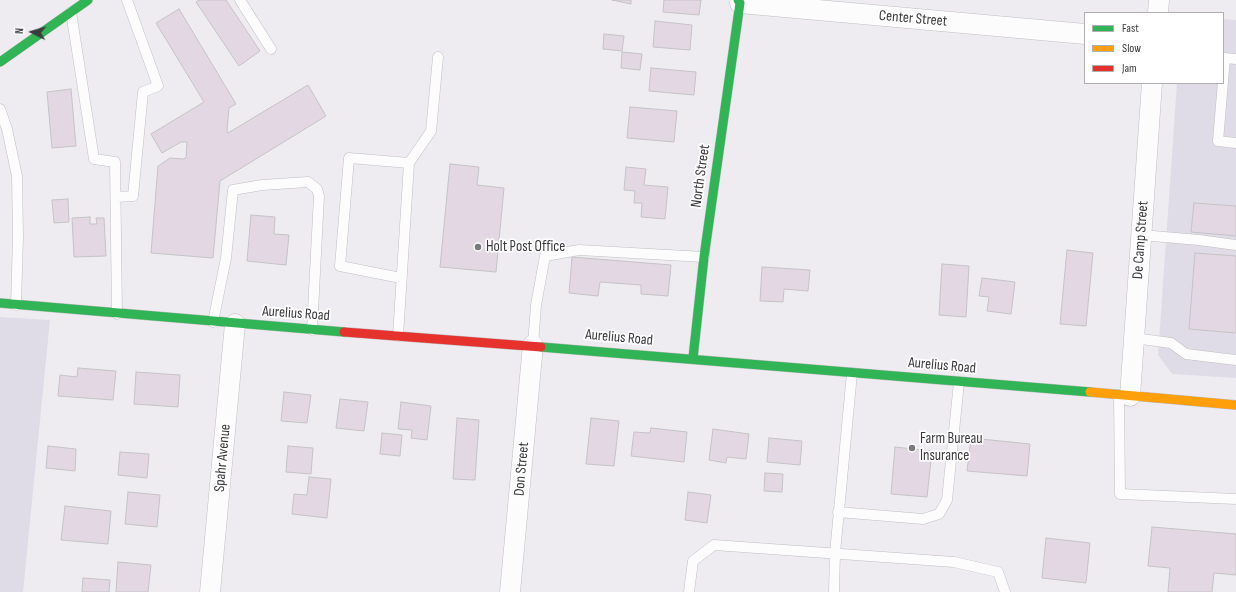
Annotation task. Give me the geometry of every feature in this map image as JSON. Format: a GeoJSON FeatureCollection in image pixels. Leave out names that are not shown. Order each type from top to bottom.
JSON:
{"type":"FeatureCollection","features":[{"type":"Feature","properties":{"kind":"street"},"geometry":{"type":"LineString","coordinates":[[0,62],[88,0]]}},
{"type":"Feature","properties":{"kind":"street"},"geometry":{"type":"LineString","coordinates":[[1158,12],[1159,0]]}},
{"type":"Feature","properties":{"kind":"street","name":"Center Street"},"geometry":{"type":"LineString","coordinates":[[739,2],[1084,34]]}},
{"type":"Feature","properties":{"kind":"street","name":"North Street"},"geometry":{"type":"LineString","coordinates":[[693,358],[704,257],[739,2]]}},
{"type":"Feature","properties":{"kind":"street","name":"De Camp Street"},"geometry":{"type":"LineString","coordinates":[[1124,396],[1134,338],[1152,84]]}},
{"type":"Feature","properties":{"kind":"street","name":"Aurelius Road"},"geometry":{"type":"LineString","coordinates":[[0,303],[235,324],[693,358],[852,373],[1236,405]]}},
{"type":"Feature","properties":{"kind":"street","name":"Spahr Avenue"},"geometry":{"type":"LineString","coordinates":[[210,592],[235,324]]}},
{"type":"Feature","properties":{"kind":"street","name":"Don Street"},"geometry":{"type":"LineString","coordinates":[[510,592],[533,345]]}},
{"type":"Feature","properties":{"kind":"lane"},"geometry":{"type":"LineString","coordinates":[[116,197],[133,196],[143,92],[158,86],[127,0]]}},
{"type":"Feature","properties":{"kind":"lane"},"geometry":{"type":"LineString","coordinates":[[240,0],[271,49]]}},
{"type":"Feature","properties":{"kind":"lane"},"geometry":{"type":"LineString","coordinates":[[71,12],[94,159],[115,162],[117,314]]}},
{"type":"Feature","properties":{"kind":"lane"},"geometry":{"type":"LineString","coordinates":[[398,336],[409,162],[431,131],[438,57]]}},
{"type":"Feature","properties":{"kind":"lane"},"geometry":{"type":"LineString","coordinates":[[1224,70],[1225,58],[1236,59]]}},
{"type":"Feature","properties":{"kind":"lane"},"geometry":{"type":"LineString","coordinates":[[1223,84],[1218,141],[1236,142]]}},
{"type":"Feature","properties":{"kind":"lane"},"geometry":{"type":"LineString","coordinates":[[1,114],[7,129],[17,176],[18,237],[16,305]]}},
{"type":"Feature","properties":{"kind":"lane"},"geometry":{"type":"LineString","coordinates":[[401,278],[340,266],[349,158],[409,162]]}},
{"type":"Feature","properties":{"kind":"lane"},"geometry":{"type":"LineString","coordinates":[[213,322],[226,258],[233,190],[262,185],[308,182],[316,190],[319,196],[312,330]]}},
{"type":"Feature","properties":{"kind":"lane"},"geometry":{"type":"LineString","coordinates":[[1141,235],[1236,245]]}},
{"type":"Feature","properties":{"kind":"lane"},"geometry":{"type":"LineString","coordinates":[[533,345],[536,305],[545,256],[579,250],[704,257]]}},
{"type":"Feature","properties":{"kind":"lane"},"geometry":{"type":"LineString","coordinates":[[1134,338],[1171,343],[1186,354],[1236,360]]}},
{"type":"Feature","properties":{"kind":"lane"},"geometry":{"type":"LineString","coordinates":[[834,592],[838,512],[852,373]]}},
{"type":"Feature","properties":{"kind":"lane"},"geometry":{"type":"LineString","coordinates":[[838,512],[923,519],[939,514],[947,500],[959,382]]}},
{"type":"Feature","properties":{"kind":"lane"},"geometry":{"type":"LineString","coordinates":[[1124,396],[1120,494],[1236,499]]}},
{"type":"Feature","properties":{"kind":"lane"},"geometry":{"type":"LineString","coordinates":[[689,592],[693,561],[714,544],[954,562],[998,572],[1004,592]]}},
{"type":"Feature","properties":{"kind":"shaded area"},"geometry":{"type":"Polygon","coordinates":[[[1224,19],[1236,20],[1236,378],[1172,374],[1158,355],[1177,84],[1224,84],[1224,19]]]}},
{"type":"Feature","properties":{"kind":"shaded area"},"geometry":{"type":"Polygon","coordinates":[[[0,317],[50,320],[23,592],[0,592],[0,317]]]}},
{"type":"Feature","properties":{"kind":"building"},"geometry":{"type":"Polygon","coordinates":[[[199,0],[226,0],[260,51],[239,66],[196,2],[199,0]]]}},
{"type":"Feature","properties":{"kind":"building"},"geometry":{"type":"Polygon","coordinates":[[[612,0],[631,0],[631,4],[612,0]]]}},
{"type":"Feature","properties":{"kind":"building"},"geometry":{"type":"Polygon","coordinates":[[[664,0],[701,0],[699,15],[663,12],[664,0]]]}},
{"type":"Feature","properties":{"kind":"building"},"geometry":{"type":"Polygon","coordinates":[[[179,9],[236,104],[229,108],[228,133],[308,85],[326,116],[220,181],[213,258],[151,253],[158,166],[170,158],[186,158],[187,142],[181,142],[162,153],[151,134],[204,102],[156,23],[179,9]]]}},
{"type":"Feature","properties":{"kind":"building"},"geometry":{"type":"Polygon","coordinates":[[[655,21],[692,25],[690,50],[653,47],[655,21]]]}},
{"type":"Feature","properties":{"kind":"building"},"geometry":{"type":"Polygon","coordinates":[[[604,34],[624,36],[622,51],[603,49],[604,34]]]}},
{"type":"Feature","properties":{"kind":"building"},"geometry":{"type":"Polygon","coordinates":[[[622,52],[642,54],[640,70],[621,68],[622,52]]]}},
{"type":"Feature","properties":{"kind":"building"},"geometry":{"type":"Polygon","coordinates":[[[651,68],[696,72],[694,95],[649,91],[651,68]]]}},
{"type":"Feature","properties":{"kind":"building"},"geometry":{"type":"Polygon","coordinates":[[[71,89],[76,146],[52,148],[47,92],[71,89]]]}},
{"type":"Feature","properties":{"kind":"building"},"geometry":{"type":"Polygon","coordinates":[[[630,107],[677,111],[674,142],[627,138],[630,107]]]}},
{"type":"Feature","properties":{"kind":"building"},"geometry":{"type":"Polygon","coordinates":[[[450,164],[479,167],[477,185],[504,188],[496,272],[440,267],[450,164]]]}},
{"type":"Feature","properties":{"kind":"building"},"geometry":{"type":"Polygon","coordinates":[[[626,167],[646,169],[644,185],[668,187],[665,219],[641,217],[642,203],[634,203],[635,191],[624,190],[626,167]]]}},
{"type":"Feature","properties":{"kind":"building"},"geometry":{"type":"Polygon","coordinates":[[[68,199],[69,222],[54,223],[52,200],[68,199]]]}},
{"type":"Feature","properties":{"kind":"building"},"geometry":{"type":"Polygon","coordinates":[[[1194,203],[1236,206],[1236,236],[1191,232],[1194,203]]]}},
{"type":"Feature","properties":{"kind":"building"},"geometry":{"type":"Polygon","coordinates":[[[251,215],[275,217],[274,234],[289,235],[286,265],[247,261],[251,215]]]}},
{"type":"Feature","properties":{"kind":"building"},"geometry":{"type":"Polygon","coordinates":[[[90,217],[90,224],[97,224],[96,218],[104,218],[106,256],[74,257],[72,218],[90,217]]]}},
{"type":"Feature","properties":{"kind":"building"},"geometry":{"type":"Polygon","coordinates":[[[1067,250],[1093,253],[1086,326],[1060,324],[1067,250]]]}},
{"type":"Feature","properties":{"kind":"building"},"geometry":{"type":"Polygon","coordinates":[[[1195,253],[1236,256],[1236,333],[1189,329],[1195,253]]]}},
{"type":"Feature","properties":{"kind":"building"},"geometry":{"type":"Polygon","coordinates":[[[572,257],[671,265],[668,296],[641,294],[641,285],[600,282],[598,296],[569,293],[572,257]]]}},
{"type":"Feature","properties":{"kind":"building"},"geometry":{"type":"Polygon","coordinates":[[[942,264],[969,266],[966,317],[939,315],[942,264]]]}},
{"type":"Feature","properties":{"kind":"building"},"geometry":{"type":"Polygon","coordinates":[[[762,267],[810,270],[808,291],[784,289],[783,302],[760,301],[762,267]]]}},
{"type":"Feature","properties":{"kind":"building"},"geometry":{"type":"Polygon","coordinates":[[[982,278],[1015,282],[1011,314],[987,311],[989,297],[979,296],[982,278]]]}},
{"type":"Feature","properties":{"kind":"building"},"geometry":{"type":"Polygon","coordinates":[[[78,368],[116,371],[113,400],[58,396],[60,375],[77,377],[78,368]]]}},
{"type":"Feature","properties":{"kind":"building"},"geometry":{"type":"Polygon","coordinates":[[[136,372],[180,375],[178,407],[134,404],[136,372]]]}},
{"type":"Feature","properties":{"kind":"building"},"geometry":{"type":"Polygon","coordinates":[[[284,392],[311,395],[307,423],[281,421],[284,392]]]}},
{"type":"Feature","properties":{"kind":"building"},"geometry":{"type":"Polygon","coordinates":[[[340,399],[368,402],[364,431],[336,428],[340,399]]]}},
{"type":"Feature","properties":{"kind":"building"},"geometry":{"type":"Polygon","coordinates":[[[401,402],[431,406],[427,440],[411,438],[412,430],[398,429],[401,402]]]}},
{"type":"Feature","properties":{"kind":"building"},"geometry":{"type":"Polygon","coordinates":[[[457,418],[479,420],[475,480],[453,479],[457,418]]]}},
{"type":"Feature","properties":{"kind":"building"},"geometry":{"type":"Polygon","coordinates":[[[591,418],[619,421],[614,466],[586,464],[591,418]]]}},
{"type":"Feature","properties":{"kind":"building"},"geometry":{"type":"Polygon","coordinates":[[[651,428],[687,432],[684,462],[631,456],[634,432],[650,433],[651,428]]]}},
{"type":"Feature","properties":{"kind":"building"},"geometry":{"type":"Polygon","coordinates":[[[713,429],[749,434],[746,459],[727,457],[726,463],[709,460],[713,429]]]}},
{"type":"Feature","properties":{"kind":"building"},"geometry":{"type":"Polygon","coordinates":[[[382,433],[402,435],[400,456],[380,454],[382,433]]]}},
{"type":"Feature","properties":{"kind":"building"},"geometry":{"type":"Polygon","coordinates":[[[769,438],[802,441],[800,465],[767,462],[769,438]]]}},
{"type":"Feature","properties":{"kind":"building"},"geometry":{"type":"Polygon","coordinates":[[[971,438],[1030,444],[1027,476],[967,471],[971,438]]]}},
{"type":"Feature","properties":{"kind":"building"},"geometry":{"type":"Polygon","coordinates":[[[48,446],[76,449],[75,471],[46,468],[48,446]]]}},
{"type":"Feature","properties":{"kind":"building"},"geometry":{"type":"Polygon","coordinates":[[[288,446],[313,448],[311,474],[286,472],[288,446]]]}},
{"type":"Feature","properties":{"kind":"building"},"geometry":{"type":"Polygon","coordinates":[[[895,447],[932,451],[927,497],[891,494],[895,447]]]}},
{"type":"Feature","properties":{"kind":"building"},"geometry":{"type":"Polygon","coordinates":[[[120,452],[149,454],[147,478],[118,475],[120,452]]]}},
{"type":"Feature","properties":{"kind":"building"},"geometry":{"type":"Polygon","coordinates":[[[765,473],[783,474],[782,492],[764,491],[765,473]]]}},
{"type":"Feature","properties":{"kind":"building"},"geometry":{"type":"Polygon","coordinates":[[[309,477],[331,479],[327,518],[292,514],[294,494],[307,495],[309,477]]]}},
{"type":"Feature","properties":{"kind":"building"},"geometry":{"type":"Polygon","coordinates":[[[128,492],[160,495],[157,527],[125,524],[128,492]]]}},
{"type":"Feature","properties":{"kind":"building"},"geometry":{"type":"Polygon","coordinates":[[[688,492],[711,495],[707,523],[685,520],[688,492]]]}},
{"type":"Feature","properties":{"kind":"building"},"geometry":{"type":"Polygon","coordinates":[[[65,506],[111,511],[108,544],[61,540],[65,506]]]}},
{"type":"Feature","properties":{"kind":"building"},"geometry":{"type":"Polygon","coordinates":[[[1152,527],[1236,534],[1236,575],[1214,573],[1212,592],[1168,592],[1170,568],[1148,566],[1152,527]]]}},
{"type":"Feature","properties":{"kind":"building"},"geometry":{"type":"Polygon","coordinates":[[[1046,538],[1090,543],[1086,583],[1042,578],[1046,538]]]}},
{"type":"Feature","properties":{"kind":"building"},"geometry":{"type":"Polygon","coordinates":[[[118,562],[151,565],[148,592],[116,592],[118,562]]]}},
{"type":"Feature","properties":{"kind":"building"},"geometry":{"type":"Polygon","coordinates":[[[83,578],[110,580],[109,592],[82,592],[83,578]]]}},
{"type":"Feature","properties":{"kind":"traffic: fast"},"geometry":{"type":"LineString","coordinates":[[0,62],[88,0]]}},
{"type":"Feature","properties":{"kind":"traffic: fast"},"geometry":{"type":"LineString","coordinates":[[693,358],[704,257],[740,3],[738,0]]}},
{"type":"Feature","properties":{"kind":"traffic: fast"},"geometry":{"type":"LineString","coordinates":[[0,303],[344,332]]}},
{"type":"Feature","properties":{"kind":"traffic: fast"},"geometry":{"type":"LineString","coordinates":[[541,347],[1090,392]]}},
{"type":"Feature","properties":{"kind":"traffic: slow"},"geometry":{"type":"LineString","coordinates":[[1090,392],[1236,405]]}},
{"type":"Feature","properties":{"kind":"traffic: jam"},"geometry":{"type":"LineString","coordinates":[[344,332],[541,347]]}},
{"type":"Feature","properties":{"kind":"place","name":"Holt Post Office"},"geometry":{"type":"Point","coordinates":[478,247]}},
{"type":"Feature","properties":{"kind":"place","name":"Farm Bureau Insurance"},"geometry":{"type":"Point","coordinates":[912,448]}}]}
